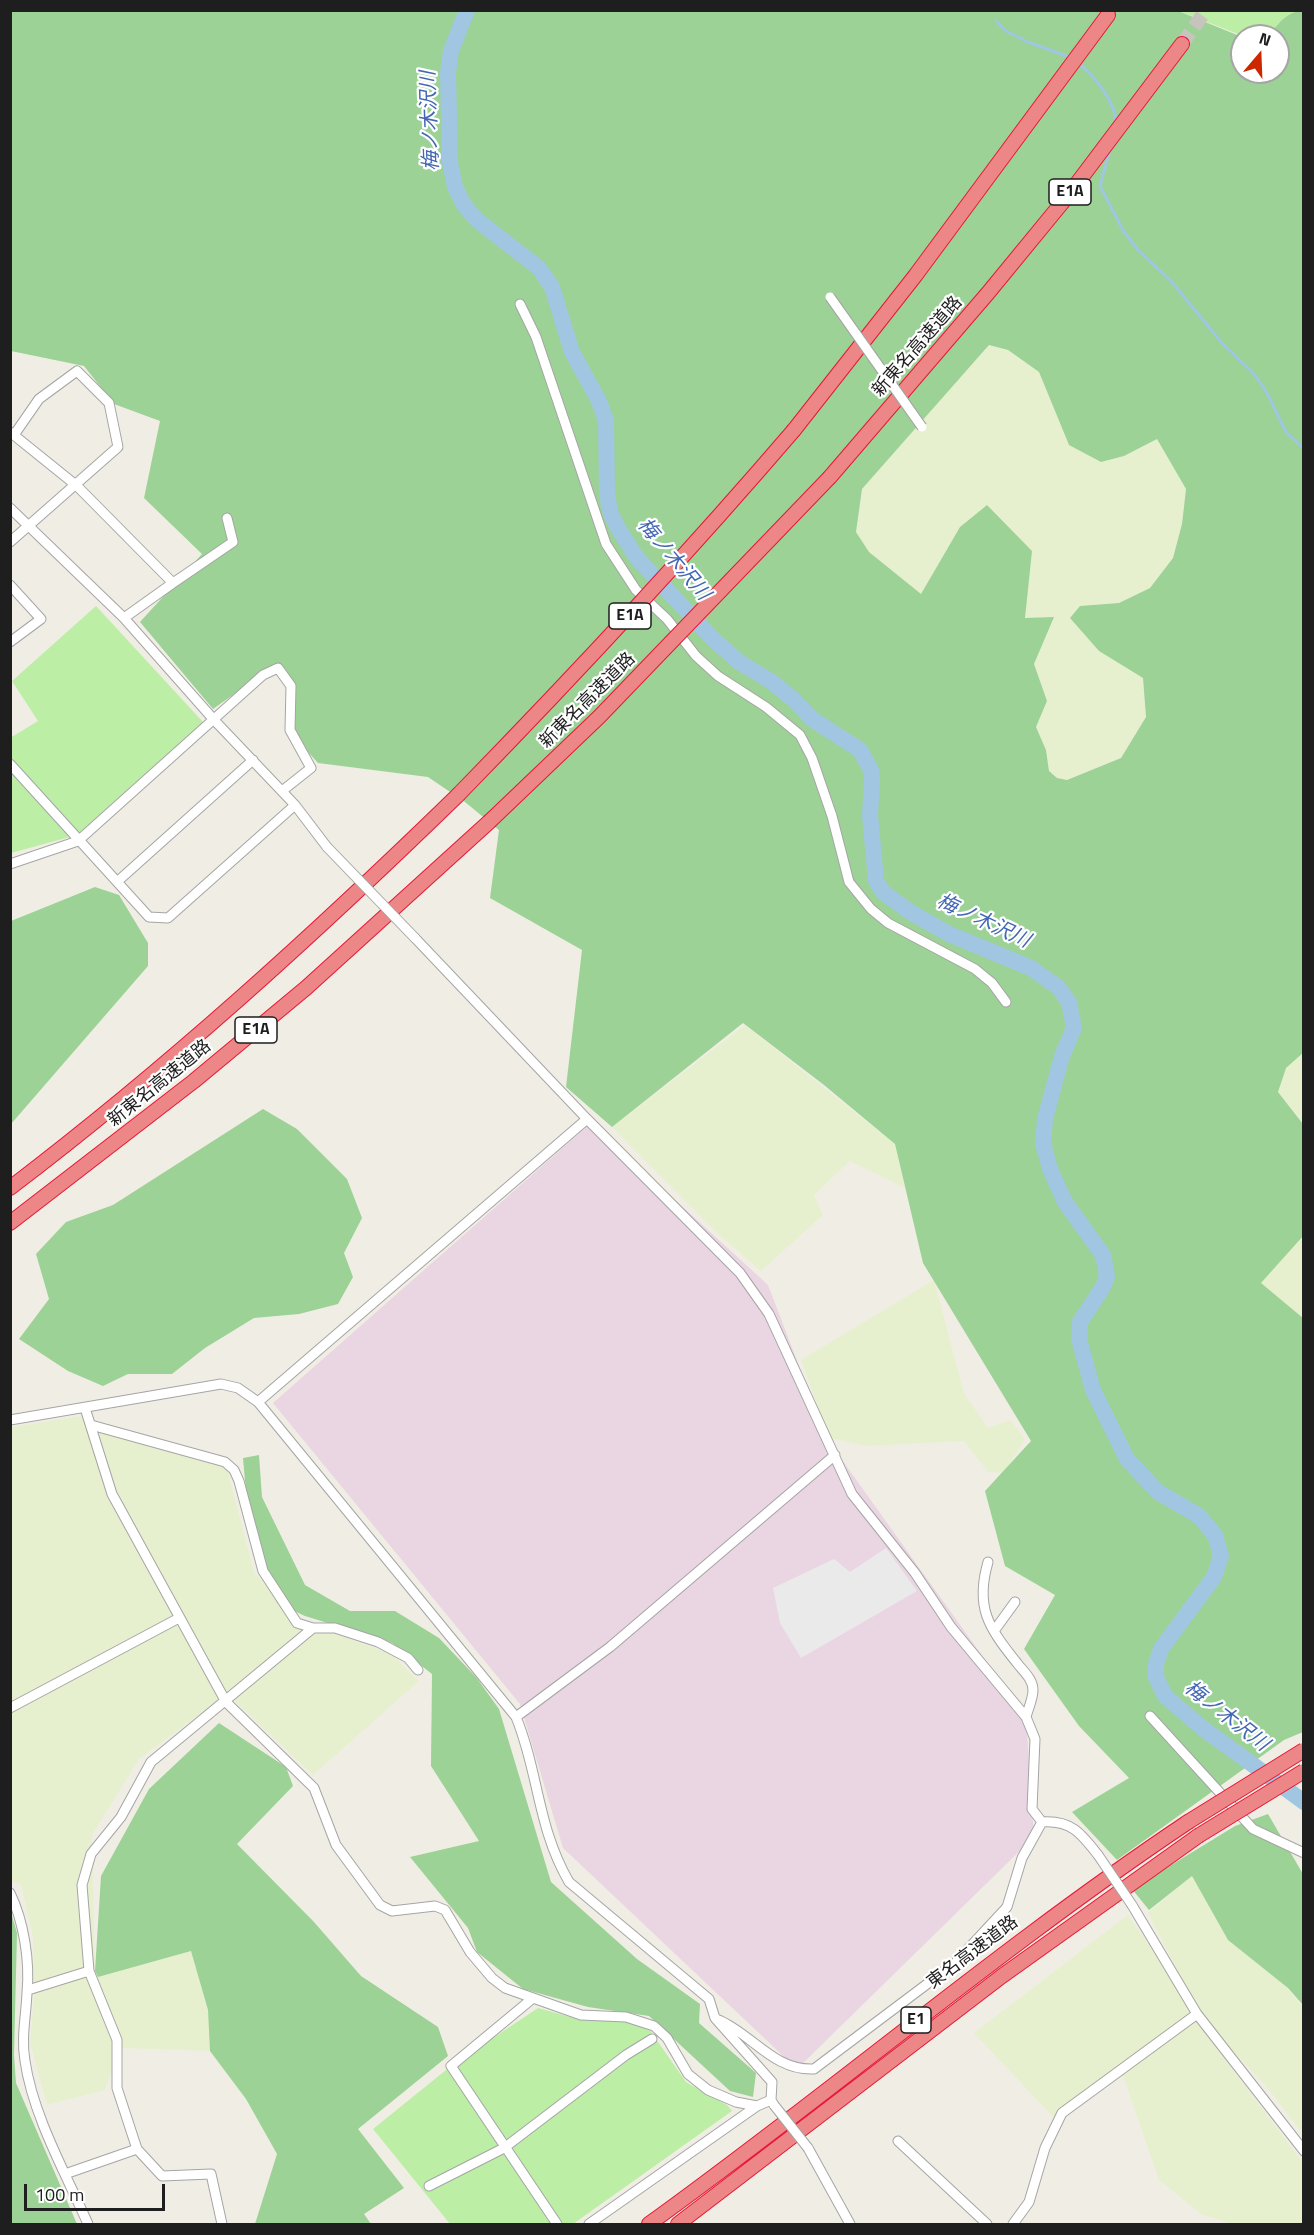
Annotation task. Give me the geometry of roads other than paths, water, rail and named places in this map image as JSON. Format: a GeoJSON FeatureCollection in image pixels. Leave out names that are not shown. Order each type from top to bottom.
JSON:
{"type":"FeatureCollection","features":[{"type":"Feature","properties":{"kind":"highway","name":"新東名高速道路"},"geometry":{"type":"LineString","coordinates":[[10,1188],[163,1067],[244,998],[349,902],[458,795],[654,590],[794,430],[915,276],[1108,15]]}},
{"type":"Feature","properties":{"kind":"highway","name":"新東名高速道路"},"geometry":{"type":"LineString","coordinates":[[10,1223],[194,1081],[289,1002],[489,822],[598,717],[830,477],[988,293],[1066,198],[1182,44]]}},
{"type":"Feature","properties":{"kind":"highway","name":"東名高速道路"},"geometry":{"type":"LineString","coordinates":[[649,2224],[996,1958],[1124,1865],[1304,1750]]}},
{"type":"Feature","properties":{"kind":"highway","name":"東名高速道路"},"geometry":{"type":"LineString","coordinates":[[678,2224],[1002,1976],[1198,1836],[1304,1771]]}},
{"type":"Feature","properties":{"kind":"street"},"geometry":{"type":"LineString","coordinates":[[830,297],[922,427]]}},
{"type":"Feature","properties":{"kind":"street"},"geometry":{"type":"LineString","coordinates":[[520,304],[536,337],[606,544],[624,573],[711,671],[766,707],[800,735],[812,758],[832,816],[849,882],[871,909],[888,923],[975,969],[992,983],[1006,1002]]}},
{"type":"Feature","properties":{"kind":"street"},"geometry":{"type":"LineString","coordinates":[[10,542],[77,486],[118,447],[109,403],[77,370],[39,399],[12,434],[77,486],[172,583]]}},
{"type":"Feature","properties":{"kind":"street"},"geometry":{"type":"LineString","coordinates":[[10,508],[124,618],[215,721],[295,805],[327,847],[587,1119],[740,1273],[770,1314],[852,1494],[915,1573],[951,1627],[1026,1717],[1035,1738],[1032,1809],[1042,1822]]}},
{"type":"Feature","properties":{"kind":"street"},"geometry":{"type":"LineString","coordinates":[[124,618],[233,542],[227,518]]}},
{"type":"Feature","properties":{"kind":"street"},"geometry":{"type":"LineString","coordinates":[[10,585],[41,619],[10,642]]}},
{"type":"Feature","properties":{"kind":"street"},"geometry":{"type":"LineString","coordinates":[[10,864],[78,841],[215,721],[263,675],[278,668],[291,686],[290,730],[311,768],[282,791]]}},
{"type":"Feature","properties":{"kind":"street"},"geometry":{"type":"LineString","coordinates":[[118,881],[253,760]]}},
{"type":"Feature","properties":{"kind":"street"},"geometry":{"type":"LineString","coordinates":[[10,764],[149,917],[168,918],[295,805]]}},
{"type":"Feature","properties":{"kind":"street"},"geometry":{"type":"LineString","coordinates":[[258,1402],[587,1119]]}},
{"type":"Feature","properties":{"kind":"street"},"geometry":{"type":"LineString","coordinates":[[10,1420],[221,1384],[238,1388],[258,1402],[516,1717],[523,1734],[545,1831],[555,1858],[568,1882],[709,1999],[715,2018],[772,2082],[773,2102],[808,2148],[850,2224]]}},
{"type":"Feature","properties":{"kind":"street"},"geometry":{"type":"LineString","coordinates":[[85,1408],[112,1494],[226,1702],[314,1788],[336,1845],[380,1905],[392,1911],[435,1906],[445,1910],[470,1952],[492,1978],[505,1988],[581,2015],[626,2018],[654,2026],[667,2038],[688,2074],[708,2090],[736,2102],[757,2106]]}},
{"type":"Feature","properties":{"kind":"street"},"geometry":{"type":"LineString","coordinates":[[91,1425],[225,1462],[234,1470],[263,1571],[297,1623],[313,1629],[336,1628],[378,1642],[408,1658],[418,1670]]}},
{"type":"Feature","properties":{"kind":"street"},"geometry":{"type":"LineString","coordinates":[[516,1717],[610,1647],[835,1455]]}},
{"type":"Feature","properties":{"kind":"street"},"geometry":{"type":"LineString","coordinates":[[988,1562],[981,1594],[982,1606],[994,1631],[1030,1679],[1033,1691],[1026,1717]]}},
{"type":"Feature","properties":{"kind":"street"},"geometry":{"type":"LineString","coordinates":[[994,1631],[1015,1602]]}},
{"type":"Feature","properties":{"kind":"street"},"geometry":{"type":"LineString","coordinates":[[10,1708],[179,1618]]}},
{"type":"Feature","properties":{"kind":"street"},"geometry":{"type":"LineString","coordinates":[[222,2224],[211,2174],[162,2176],[137,2149],[117,2088],[117,2040],[89,1971],[82,1885],[91,1854],[121,1817],[151,1762],[313,1629]]}},
{"type":"Feature","properties":{"kind":"street"},"geometry":{"type":"LineString","coordinates":[[1150,1716],[1253,1829],[1304,1853]]}},
{"type":"Feature","properties":{"kind":"street"},"geometry":{"type":"LineString","coordinates":[[715,2018],[751,2039],[760,2050],[778,2061],[797,2069],[814,2068],[955,1963],[1007,1908],[1022,1858],[1042,1822]]}},
{"type":"Feature","properties":{"kind":"street"},"geometry":{"type":"LineString","coordinates":[[1042,1822],[1066,1823],[1085,1838],[1132,1905],[1197,2014],[1304,2151]]}},
{"type":"Feature","properties":{"kind":"street"},"geometry":{"type":"LineString","coordinates":[[10,1893],[23,1932],[28,1990],[23,2030],[24,2060],[30,2086],[65,2174],[88,2224]]}},
{"type":"Feature","properties":{"kind":"street"},"geometry":{"type":"LineString","coordinates":[[28,1990],[89,1971]]}},
{"type":"Feature","properties":{"kind":"street"},"geometry":{"type":"LineString","coordinates":[[533,1998],[451,2066],[557,2224]]}},
{"type":"Feature","properties":{"kind":"street"},"geometry":{"type":"LineString","coordinates":[[1014,2224],[1029,2202],[1045,2148],[1062,2113],[1197,2014]]}},
{"type":"Feature","properties":{"kind":"street"},"geometry":{"type":"LineString","coordinates":[[429,2186],[504,2148],[626,2055],[652,2039]]}},
{"type":"Feature","properties":{"kind":"street"},"geometry":{"type":"LineString","coordinates":[[589,2224],[757,2106],[773,2102]]}},
{"type":"Feature","properties":{"kind":"street"},"geometry":{"type":"LineString","coordinates":[[898,2141],[987,2224]]}},
{"type":"Feature","properties":{"kind":"street"},"geometry":{"type":"LineString","coordinates":[[65,2174],[137,2149]]}},
{"type":"Feature","properties":{"kind":"waterway","name":"梅ノ木沢川"},"geometry":{"type":"LineString","coordinates":[[467,10],[451,51],[448,72],[450,162],[455,187],[464,205],[477,220],[539,268],[552,287],[572,352],[599,401],[606,421],[607,494],[611,514],[618,528],[637,558],[713,639],[739,662],[772,682],[812,719],[860,750],[871,770],[870,815],[876,881],[883,892],[910,912],[949,934],[1031,968],[1058,987],[1069,1002],[1074,1028],[1062,1056],[1045,1119],[1043,1143],[1050,1169],[1065,1202],[1103,1255],[1107,1276],[1103,1287],[1080,1322],[1079,1339],[1093,1390],[1127,1459],[1158,1492],[1199,1516],[1215,1535],[1221,1556],[1214,1577],[1161,1649],[1156,1664],[1156,1677],[1165,1696],[1201,1727],[1304,1802]]}},
{"type":"Feature","properties":{"kind":"waterway"},"geometry":{"type":"LineString","coordinates":[[996,21],[1006,31],[1028,42],[1072,58]]}},
{"type":"Feature","properties":{"kind":"waterway"},"geometry":{"type":"LineString","coordinates":[[1077,62],[1090,74],[1108,98],[1116,123]]}},
{"type":"Feature","properties":{"kind":"waterway"},"geometry":{"type":"LineString","coordinates":[[1110,149],[1100,186],[1124,232],[1138,250],[1171,281],[1222,343],[1254,374],[1266,391],[1286,432],[1304,449]]}},
{"type":"Feature","properties":{"kind":"tunnel"},"geometry":{"type":"LineString","coordinates":[[1182,44],[1206,10]]}}]}
